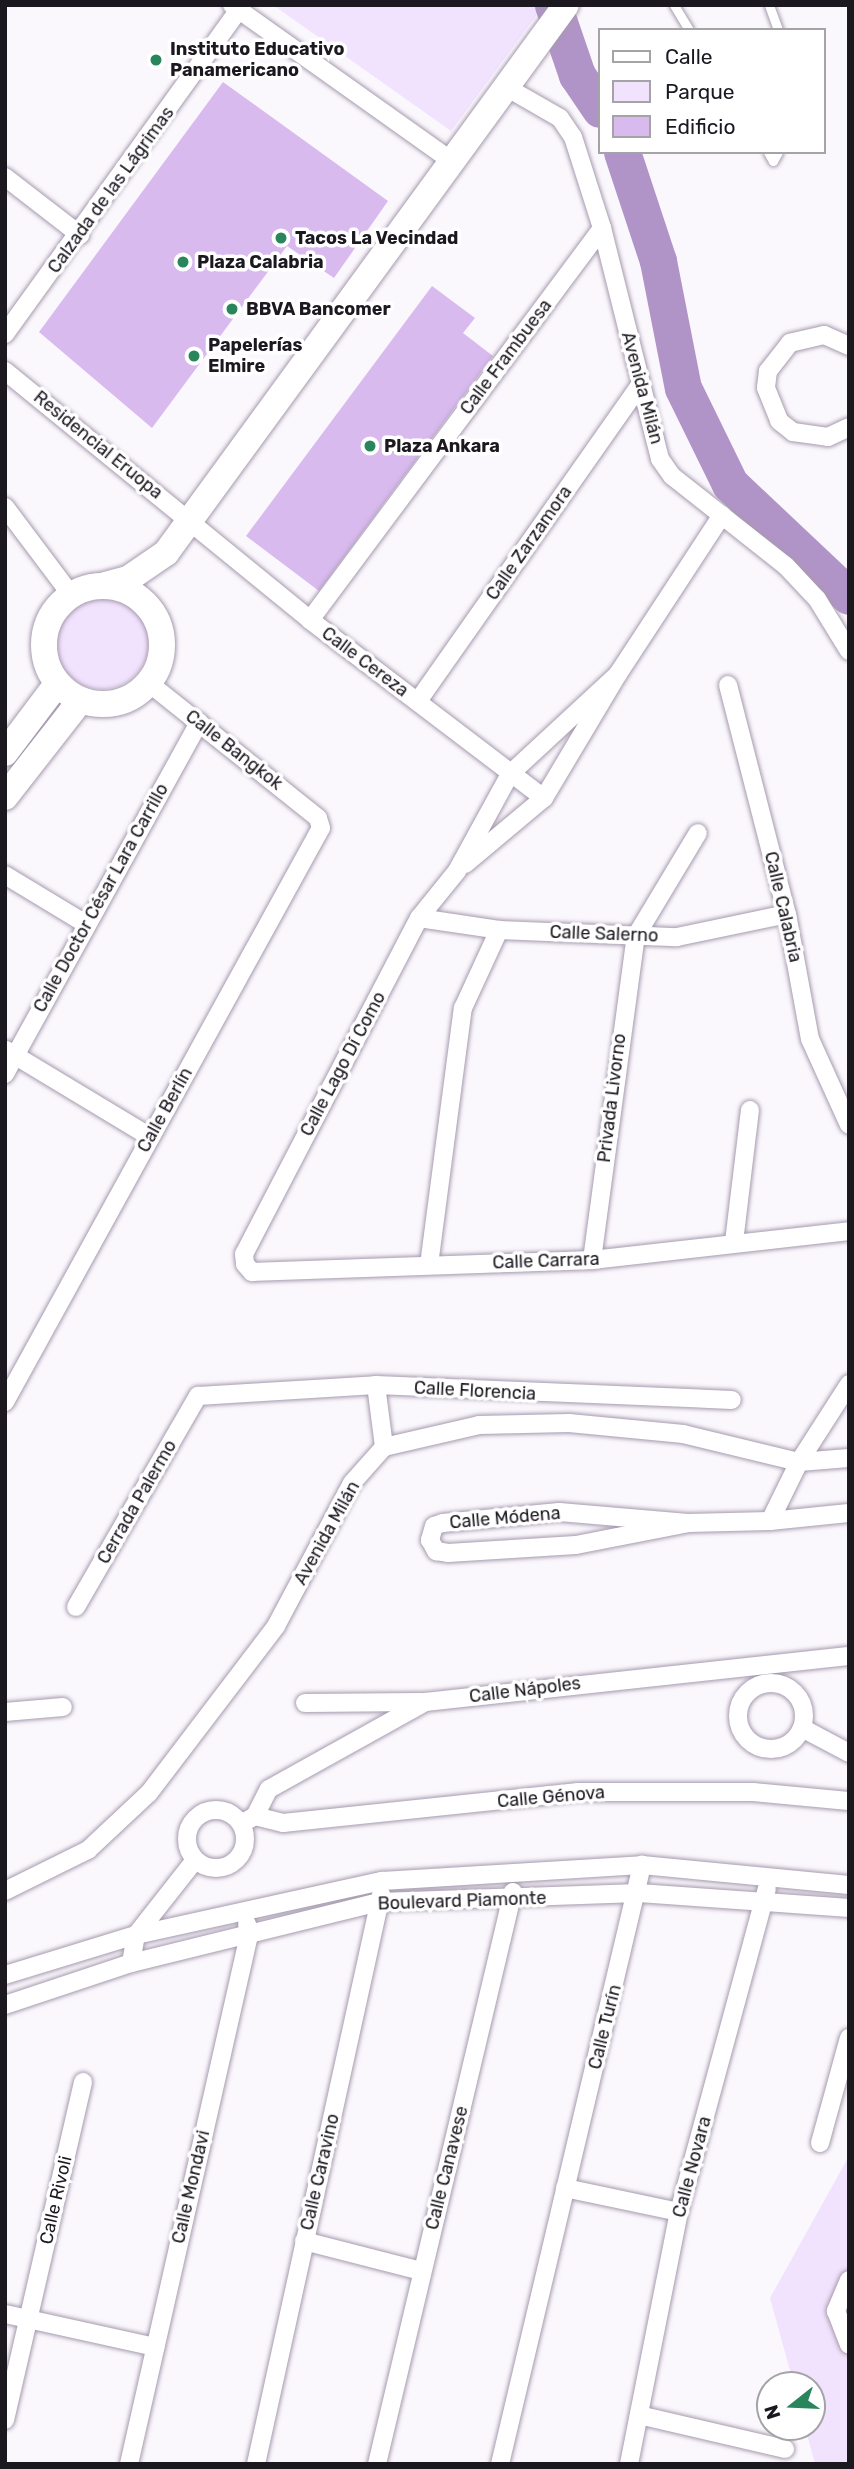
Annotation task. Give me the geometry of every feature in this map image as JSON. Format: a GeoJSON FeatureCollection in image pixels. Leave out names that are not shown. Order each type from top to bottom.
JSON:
{"type":"FeatureCollection","features":[{"type":"Feature","properties":{"kind":"main road"},"geometry":{"type":"LineString","coordinates":[[166,553],[152,611],[162,648],[149,684],[117,704],[80,701],[57,684],[47,667],[46,626],[71,595],[128,579],[166,553],[566,5]]}},
{"type":"Feature","properties":{"kind":"main road"},"geometry":{"type":"LineString","coordinates":[[105,585],[129,592],[152,611]]}},
{"type":"Feature","properties":{"kind":"main road"},"geometry":{"type":"LineString","coordinates":[[5,753],[57,684]]}},
{"type":"Feature","properties":{"kind":"main road"},"geometry":{"type":"LineString","coordinates":[[9,784],[80,701]]}},
{"type":"Feature","properties":{"kind":"street"},"geometry":{"type":"LineString","coordinates":[[235,8],[453,162]]}},
{"type":"Feature","properties":{"kind":"street","name":"Calzada de las Lágrimas"},"geometry":{"type":"LineString","coordinates":[[5,334],[80,235],[235,8]]}},
{"type":"Feature","properties":{"kind":"street","name":"Avenida Milán"},"geometry":{"type":"LineString","coordinates":[[512,79],[560,118],[573,138],[602,228],[660,459],[672,476],[786,566],[817,599],[849,652]]}},
{"type":"Feature","properties":{"kind":"street"},"geometry":{"type":"LineString","coordinates":[[5,177],[80,235]]}},
{"type":"Feature","properties":{"kind":"street","name":"Calle Frambuesa"},"geometry":{"type":"LineString","coordinates":[[310,620],[602,228]]}},
{"type":"Feature","properties":{"kind":"street"},"geometry":{"type":"LineString","coordinates":[[846,337],[815,335],[790,343],[776,355],[766,388],[775,414],[793,432],[828,437],[849,427]]}},
{"type":"Feature","properties":{"kind":"street","name":"Residencial Eruopa"},"geometry":{"type":"LineString","coordinates":[[5,371],[190,519]]}},
{"type":"Feature","properties":{"kind":"street","name":"Calle Zarzamora"},"geometry":{"type":"LineString","coordinates":[[418,701],[640,386]]}},
{"type":"Feature","properties":{"kind":"street"},"geometry":{"type":"LineString","coordinates":[[5,507],[71,595]]}},
{"type":"Feature","properties":{"kind":"street"},"geometry":{"type":"LineString","coordinates":[[618,674],[722,515]]}},
{"type":"Feature","properties":{"kind":"street","name":"Calle Cereza"},"geometry":{"type":"LineString","coordinates":[[190,519],[310,620],[510,774],[544,797]]}},
{"type":"Feature","properties":{"kind":"street","name":"Calle Lago Dí Como"},"geometry":{"type":"LineString","coordinates":[[245,1264],[244,1254],[419,918],[457,871],[510,774],[618,674]]}},
{"type":"Feature","properties":{"kind":"street","name":"Calle Lago Dí Como"},"geometry":{"type":"LineString","coordinates":[[457,871],[544,797],[618,674]]}},
{"type":"Feature","properties":{"kind":"street","name":"Calle Bangkok"},"geometry":{"type":"LineString","coordinates":[[149,684],[318,818]]}},
{"type":"Feature","properties":{"kind":"street","name":"Calle Calabria"},"geometry":{"type":"LineString","coordinates":[[728,685],[787,914],[810,1039],[849,1125]]}},
{"type":"Feature","properties":{"kind":"street","name":"Calle Doctor César Lara Carrillo"},"geometry":{"type":"LineString","coordinates":[[5,1074],[10,1053],[199,722]]}},
{"type":"Feature","properties":{"kind":"street","name":"Calle Berlín"},"geometry":{"type":"LineString","coordinates":[[5,1402],[321,828],[318,818]]}},
{"type":"Feature","properties":{"kind":"street"},"geometry":{"type":"LineString","coordinates":[[636,936],[698,833]]}},
{"type":"Feature","properties":{"kind":"street"},"geometry":{"type":"LineString","coordinates":[[5,875],[86,923]]}},
{"type":"Feature","properties":{"kind":"street","name":"Calle Salerno"},"geometry":{"type":"LineString","coordinates":[[419,918],[499,930],[677,937],[787,914]]}},
{"type":"Feature","properties":{"kind":"street"},"geometry":{"type":"LineString","coordinates":[[429,1265],[463,1008],[499,930]]}},
{"type":"Feature","properties":{"kind":"street","name":"Privada Livorno"},"geometry":{"type":"LineString","coordinates":[[592,1260],[620,1027],[636,936]]}},
{"type":"Feature","properties":{"kind":"street"},"geometry":{"type":"LineString","coordinates":[[10,1053],[150,1137]]}},
{"type":"Feature","properties":{"kind":"street"},"geometry":{"type":"LineString","coordinates":[[733,1242],[750,1110]]}},
{"type":"Feature","properties":{"kind":"street","name":"Calle Carrara"},"geometry":{"type":"LineString","coordinates":[[245,1264],[252,1272],[592,1260],[849,1231]]}},
{"type":"Feature","properties":{"kind":"street"},"geometry":{"type":"LineString","coordinates":[[770,1521],[799,1462],[849,1384]]}},
{"type":"Feature","properties":{"kind":"street"},"geometry":{"type":"LineString","coordinates":[[376,1385],[384,1447],[480,1425],[569,1423],[683,1434],[799,1462],[849,1458]]}},
{"type":"Feature","properties":{"kind":"street","name":"Calle Florencia"},"geometry":{"type":"LineString","coordinates":[[198,1396],[376,1385],[573,1396],[732,1400]]}},
{"type":"Feature","properties":{"kind":"street","name":"Cerrada Palermo"},"geometry":{"type":"LineString","coordinates":[[76,1607],[198,1396]]}},
{"type":"Feature","properties":{"kind":"street"},"geometry":{"type":"LineString","coordinates":[[569,1423],[573,1396]]}},
{"type":"Feature","properties":{"kind":"street","name":"Avenida Milán"},"geometry":{"type":"LineString","coordinates":[[5,1891],[88,1850],[149,1793],[276,1626],[352,1483],[384,1447]]}},
{"type":"Feature","properties":{"kind":"street","name":"Calle Módena"},"geometry":{"type":"LineString","coordinates":[[688,1523],[563,1545],[448,1553],[436,1551],[430,1540],[434,1526],[443,1523],[559,1511],[688,1523],[770,1521],[849,1513]]}},
{"type":"Feature","properties":{"kind":"street","name":"Calle Nápoles"},"geometry":{"type":"LineString","coordinates":[[195,1860],[221,1868],[237,1860],[245,1842],[248,1820],[269,1788],[425,1702],[849,1656]]}},
{"type":"Feature","properties":{"kind":"street"},"geometry":{"type":"LineString","coordinates":[[768,1663],[770,1683]]}},
{"type":"Feature","properties":{"kind":"street"},"geometry":{"type":"LineString","coordinates":[[770,1683],[794,1692],[801,1703],[802,1728],[795,1739],[772,1749],[749,1740],[738,1717],[741,1704],[758,1686],[770,1683]]}},
{"type":"Feature","properties":{"kind":"street"},"geometry":{"type":"LineString","coordinates":[[305,1703],[425,1702]]}},
{"type":"Feature","properties":{"kind":"street"},"geometry":{"type":"LineString","coordinates":[[5,1712],[63,1706]]}},
{"type":"Feature","properties":{"kind":"street"},"geometry":{"type":"LineString","coordinates":[[802,1728],[849,1753]]}},
{"type":"Feature","properties":{"kind":"street","name":"Calle Génova"},"geometry":{"type":"LineString","coordinates":[[248,1820],[283,1823],[578,1792],[753,1792],[849,1801]]}},
{"type":"Feature","properties":{"kind":"street"},"geometry":{"type":"LineString","coordinates":[[131,1963],[136,1935],[195,1860],[188,1832],[198,1816],[216,1810],[248,1820]]}},
{"type":"Feature","properties":{"kind":"street","name":"Boulevard Piamonte"},"geometry":{"type":"LineString","coordinates":[[5,1975],[136,1935],[382,1881],[642,1865],[770,1874],[849,1885]]}},
{"type":"Feature","properties":{"kind":"street","name":"Calle Turín"},"geometry":{"type":"LineString","coordinates":[[500,2464],[639,1893],[642,1865]]}},
{"type":"Feature","properties":{"kind":"street","name":"Calle Canavese"},"geometry":{"type":"LineString","coordinates":[[377,2464],[421,2271],[512,1900],[516,1872]]}},
{"type":"Feature","properties":{"kind":"street","name":"Calle Novara"},"geometry":{"type":"LineString","coordinates":[[629,2464],[679,2212],[770,1874]]}},
{"type":"Feature","properties":{"kind":"street","name":"Calle Caravino"},"geometry":{"type":"LineString","coordinates":[[256,2464],[380,1902],[382,1881]]}},
{"type":"Feature","properties":{"kind":"street","name":"Boulevard Piamonte"},"geometry":{"type":"LineString","coordinates":[[5,2006],[131,1963],[380,1902],[512,1900],[639,1893],[849,1908]]}},
{"type":"Feature","properties":{"kind":"street","name":"Calle Mondavi"},"geometry":{"type":"LineString","coordinates":[[129,2464],[249,1935],[246,1911]]}},
{"type":"Feature","properties":{"kind":"street"},"geometry":{"type":"LineString","coordinates":[[820,2143],[849,2038]]}},
{"type":"Feature","properties":{"kind":"street","name":"Calle Rivoli"},"geometry":{"type":"LineString","coordinates":[[5,2420],[83,2082]]}},
{"type":"Feature","properties":{"kind":"street"},"geometry":{"type":"LineString","coordinates":[[565,2189],[679,2212]]}},
{"type":"Feature","properties":{"kind":"street"},"geometry":{"type":"LineString","coordinates":[[304,2241],[421,2271]]}},
{"type":"Feature","properties":{"kind":"street"},"geometry":{"type":"LineString","coordinates":[[849,2280],[836,2311],[849,2345]]}},
{"type":"Feature","properties":{"kind":"street"},"geometry":{"type":"LineString","coordinates":[[5,2314],[155,2347]]}},
{"type":"Feature","properties":{"kind":"street"},"geometry":{"type":"LineString","coordinates":[[639,2415],[785,2449]]}},
{"type":"Feature","properties":{"kind":"lane"},"geometry":{"type":"LineString","coordinates":[[674,5],[688,28]]}},
{"type":"Feature","properties":{"kind":"lane"},"geometry":{"type":"LineString","coordinates":[[769,5],[777,28]]}},
{"type":"Feature","properties":{"kind":"green space"},"geometry":{"type":"Polygon","coordinates":[[[273,5],[544,5],[451,131],[273,5]]]}},
{"type":"Feature","properties":{"kind":"green space"},"geometry":{"type":"Polygon","coordinates":[[[102,595],[120,599],[135,609],[145,624],[149,642],[145,660],[135,675],[120,685],[102,689],[84,685],[69,675],[59,660],[55,642],[59,624],[69,609],[84,599],[102,595]]]}},
{"type":"Feature","properties":{"kind":"green space"},"geometry":{"type":"Polygon","coordinates":[[[849,2156],[849,2464],[815,2464],[809,2441],[826,2441],[826,2371],[790,2371],[770,2298],[849,2156]]]}},
{"type":"Feature","properties":{"kind":"building","name":"Plaza Calabria"},"geometry":{"type":"Polygon","coordinates":[[[223,82],[388,201],[334,278],[287,246],[152,428],[39,332],[223,82]]]}},
{"type":"Feature","properties":{"kind":"building","name":"Plaza Ankara"},"geometry":{"type":"Polygon","coordinates":[[[432,286],[475,318],[463,333],[493,356],[319,591],[246,536],[432,286]]]}},
{"type":"Feature","properties":{"kind":"waterway"},"geometry":{"type":"LineString","coordinates":[[553,5],[577,75],[598,106]]}},
{"type":"Feature","properties":{"kind":"waterway"},"geometry":{"type":"LineString","coordinates":[[623,154],[658,261],[683,388],[730,484],[849,596]]}},
{"type":"Feature","properties":{"kind":"place","name":"Instituto Educativo Panamericano"},"geometry":{"type":"Point","coordinates":[156,60]}},
{"type":"Feature","properties":{"kind":"place","name":"Tacos La Vecindad"},"geometry":{"type":"Point","coordinates":[281,238]}},
{"type":"Feature","properties":{"kind":"place","name":"Plaza Calabria"},"geometry":{"type":"Point","coordinates":[183,262]}},
{"type":"Feature","properties":{"kind":"place","name":"BBVA Bancomer"},"geometry":{"type":"Point","coordinates":[232,309]}},
{"type":"Feature","properties":{"kind":"place","name":"Papelerías Elmire"},"geometry":{"type":"Point","coordinates":[194,356]}},
{"type":"Feature","properties":{"kind":"place","name":"Plaza Ankara"},"geometry":{"type":"Point","coordinates":[370,446]}}]}
